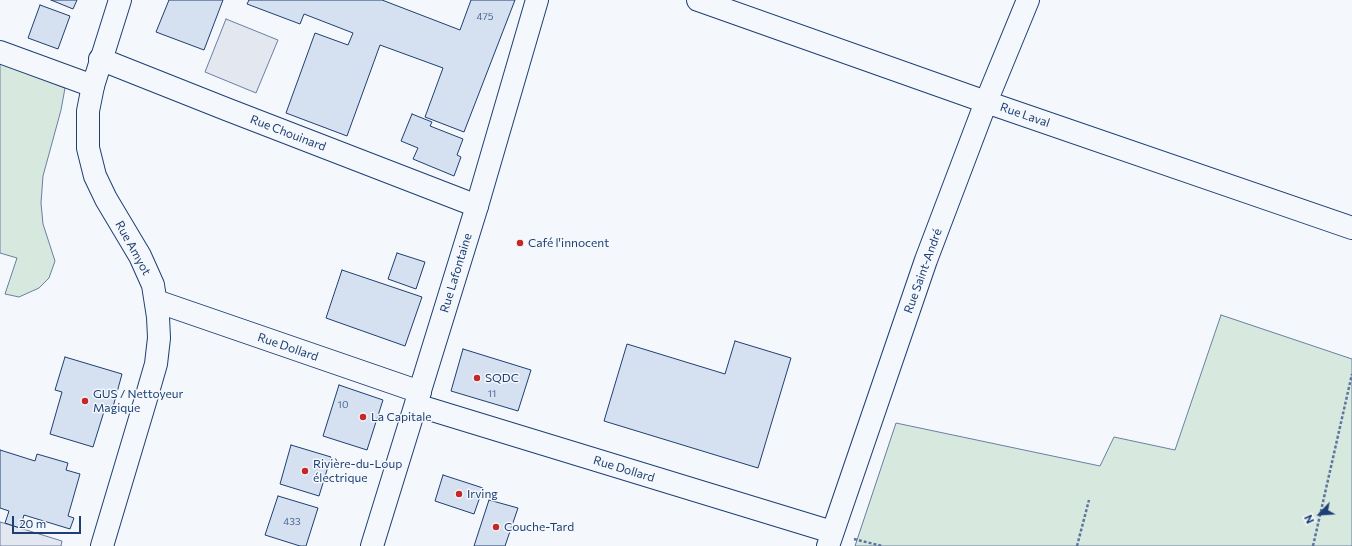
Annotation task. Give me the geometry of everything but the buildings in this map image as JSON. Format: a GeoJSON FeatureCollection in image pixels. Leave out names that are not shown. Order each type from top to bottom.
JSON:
{"type":"FeatureCollection","features":[{"type":"Feature","properties":{"kind":"street","name":"Rue Amyot"},"geometry":{"type":"LineString","coordinates":[[102,546],[156,364],[159,338],[158,317],[153,286],[140,256],[106,199],[95,176],[88,148],[88,111],[93,86],[100,59],[120,0]]}},
{"type":"Feature","properties":{"kind":"street","name":"Rue Lafontaine"},"geometry":{"type":"LineString","coordinates":[[372,546],[477,206],[537,0]]}},
{"type":"Feature","properties":{"kind":"street","name":"Rue Laval"},"geometry":{"type":"LineString","coordinates":[[698,0],[986,102],[1352,228]]}},
{"type":"Feature","properties":{"kind":"street","name":"Rue Saint-André"},"geometry":{"type":"LineString","coordinates":[[830,539],[926,260],[986,102],[1028,0]]}},
{"type":"Feature","properties":{"kind":"street"},"geometry":{"type":"LineString","coordinates":[[0,52],[93,86]]}},
{"type":"Feature","properties":{"kind":"street","name":"Rue Chouinard"},"geometry":{"type":"LineString","coordinates":[[100,59],[226,110],[477,206]]}},
{"type":"Feature","properties":{"kind":"street","name":"Rue Dollard"},"geometry":{"type":"LineString","coordinates":[[156,301],[418,399],[830,539]]}},
{"type":"Feature","properties":{"kind":"path"},"geometry":{"type":"LineString","coordinates":[[1313,546],[1352,374]]}},
{"type":"Feature","properties":{"kind":"path"},"geometry":{"type":"LineString","coordinates":[[1077,546],[1089,500]]}},
{"type":"Feature","properties":{"kind":"path"},"geometry":{"type":"LineString","coordinates":[[830,539],[882,546]]}},
{"type":"Feature","properties":{"kind":"shaded area"},"geometry":{"type":"Polygon","coordinates":[[[226,19],[278,40],[256,93],[205,72],[226,19]]]}},
{"type":"Feature","properties":{"kind":"shaded area"},"geometry":{"type":"Polygon","coordinates":[[[0,62],[65,88],[61,110],[43,176],[41,203],[43,224],[55,261],[49,278],[39,288],[19,297],[5,294],[17,258],[0,253],[0,62]]]}},
{"type":"Feature","properties":{"kind":"shaded area"},"geometry":{"type":"Polygon","coordinates":[[[1221,315],[1352,359],[1352,546],[855,546],[896,423],[1100,466],[1114,437],[1175,450],[1221,315]]]}},
{"type":"Feature","properties":{"kind":"shaded area"},"geometry":{"type":"Polygon","coordinates":[[[0,522],[62,541],[61,546],[0,546],[0,522]]]}},
{"type":"Feature","properties":{"kind":"place","name":"Café l'innocent"},"geometry":{"type":"Point","coordinates":[520,243]}},
{"type":"Feature","properties":{"kind":"place","name":"SQDC"},"geometry":{"type":"Point","coordinates":[477,378]}},
{"type":"Feature","properties":{"kind":"place","name":"GUS / Nettoyeur Magique"},"geometry":{"type":"Point","coordinates":[85,401]}},
{"type":"Feature","properties":{"kind":"place","name":"La Capitale"},"geometry":{"type":"Point","coordinates":[363,417]}},
{"type":"Feature","properties":{"kind":"place","name":"Rivière-du-Loup électrique"},"geometry":{"type":"Point","coordinates":[305,471]}},
{"type":"Feature","properties":{"kind":"place","name":"Irving"},"geometry":{"type":"Point","coordinates":[459,494]}},
{"type":"Feature","properties":{"kind":"place","name":"Couche-Tard"},"geometry":{"type":"Point","coordinates":[496,527]}}]}
